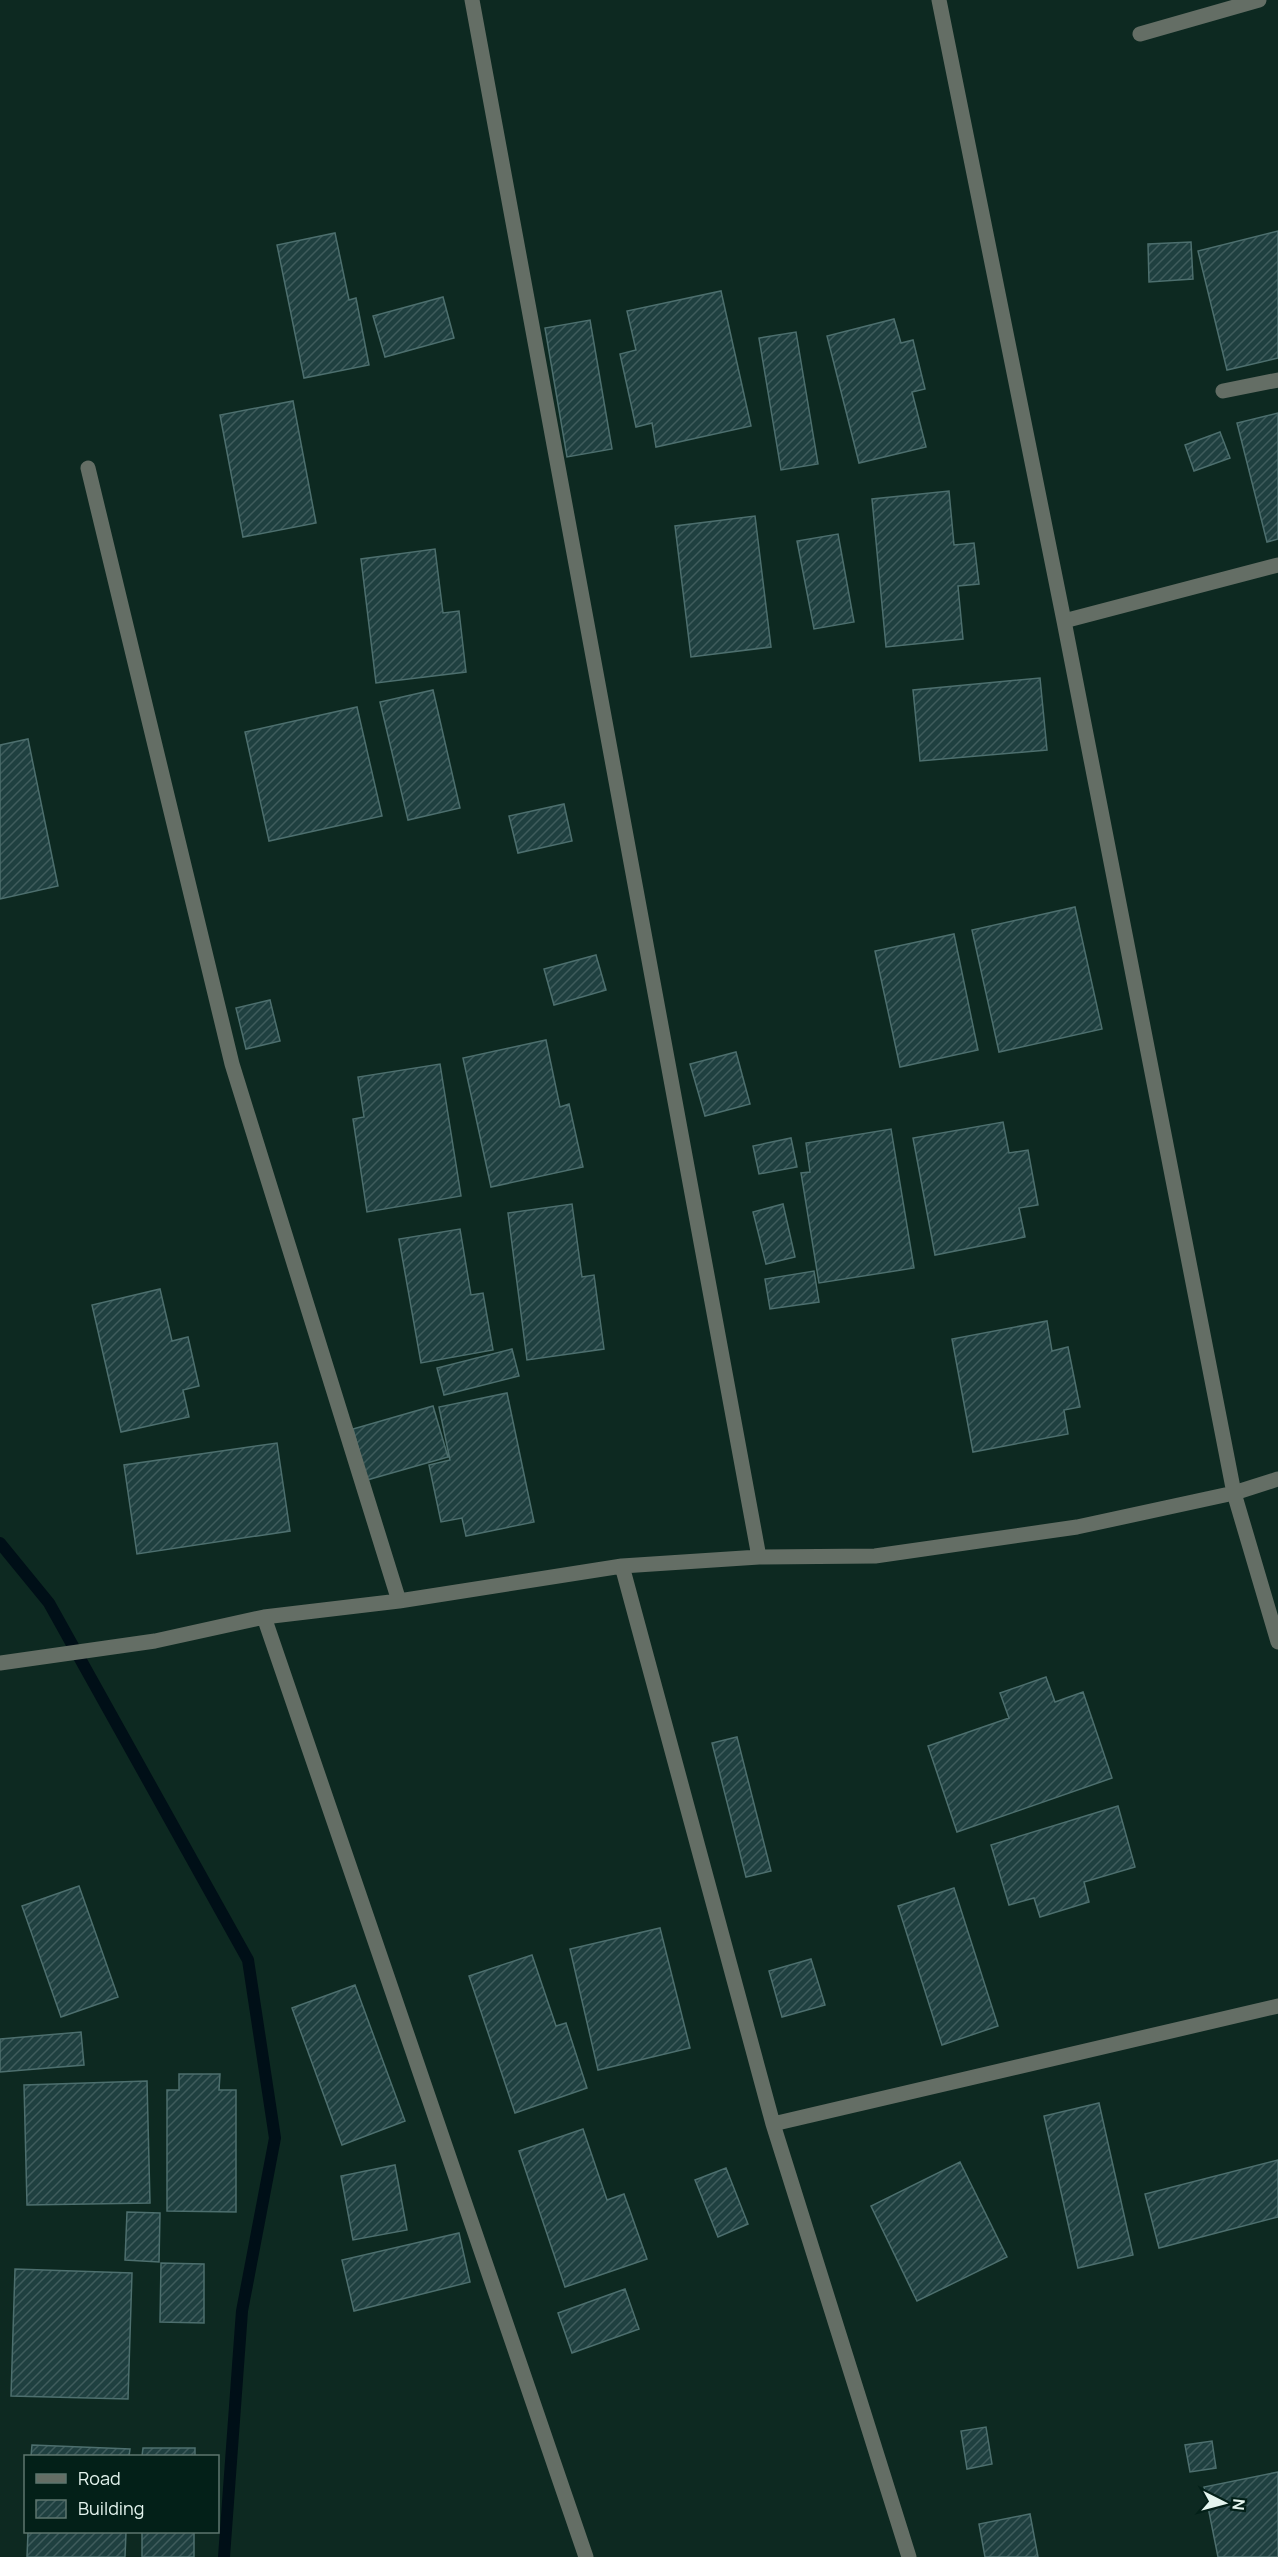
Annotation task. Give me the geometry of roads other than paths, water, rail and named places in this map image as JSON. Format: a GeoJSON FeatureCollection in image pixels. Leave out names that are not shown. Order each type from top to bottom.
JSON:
{"type":"FeatureCollection","features":[{"type":"Feature","properties":{"kind":"street"},"geometry":{"type":"LineString","coordinates":[[472,0],[759,1557]]}},
{"type":"Feature","properties":{"kind":"street"},"geometry":{"type":"LineString","coordinates":[[939,0],[1064,621],[1234,1493],[1278,1642]]}},
{"type":"Feature","properties":{"kind":"street"},"geometry":{"type":"LineString","coordinates":[[1140,34],[1259,0]]}},
{"type":"Feature","properties":{"kind":"street"},"geometry":{"type":"LineString","coordinates":[[1223,392],[1278,380]]}},
{"type":"Feature","properties":{"kind":"street"},"geometry":{"type":"LineString","coordinates":[[88,468],[232,1064],[399,1601]]}},
{"type":"Feature","properties":{"kind":"street"},"geometry":{"type":"LineString","coordinates":[[1064,621],[1278,565]]}},
{"type":"Feature","properties":{"kind":"street"},"geometry":{"type":"LineString","coordinates":[[0,1663],[155,1641],[264,1617],[399,1601],[622,1566],[759,1557],[875,1556],[1077,1527],[1234,1493],[1278,1479]]}},
{"type":"Feature","properties":{"kind":"street"},"geometry":{"type":"LineString","coordinates":[[622,1566],[773,2124],[909,2557]]}},
{"type":"Feature","properties":{"kind":"street"},"geometry":{"type":"LineString","coordinates":[[264,1617],[586,2557]]}},
{"type":"Feature","properties":{"kind":"street"},"geometry":{"type":"LineString","coordinates":[[773,2124],[1278,2006]]}},
{"type":"Feature","properties":{"kind":"waterway"},"geometry":{"type":"LineString","coordinates":[[0,1543],[49,1603],[248,1960],[275,2138],[242,2311],[224,2557]]}}]}
